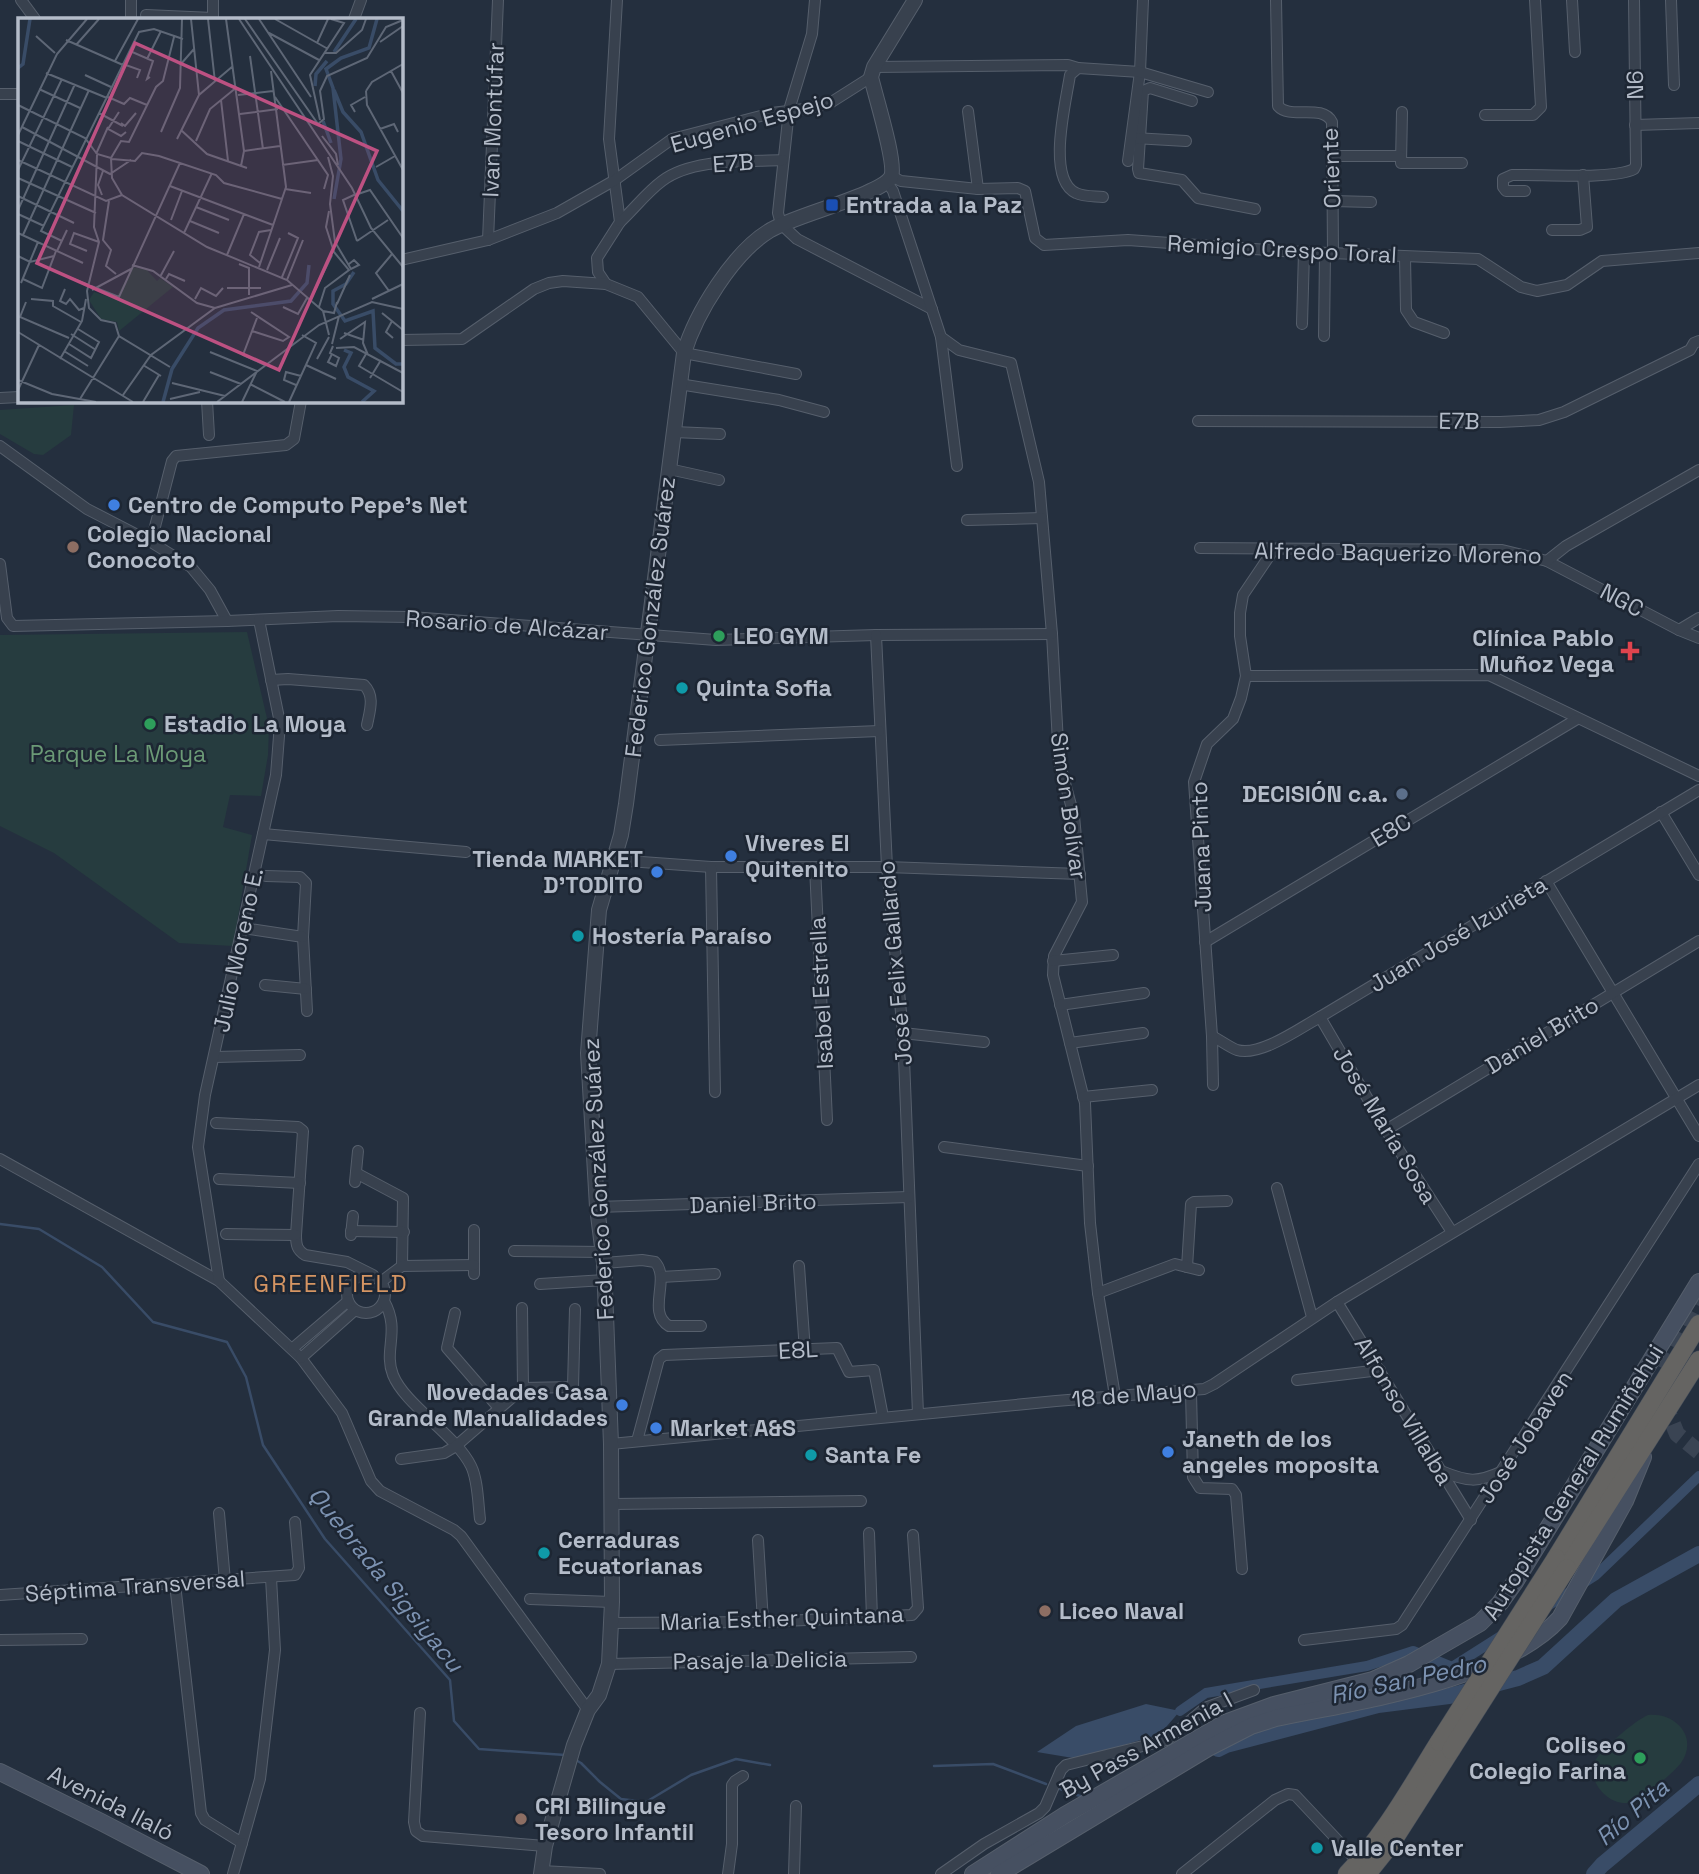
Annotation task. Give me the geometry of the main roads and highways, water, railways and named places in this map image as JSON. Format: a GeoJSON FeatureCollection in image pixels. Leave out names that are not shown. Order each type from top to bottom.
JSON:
{"type":"FeatureCollection","features":[{"type":"Feature","properties":{"kind":"highway","name":"Autopista General Rumiñahui"},"geometry":{"type":"LineString","coordinates":[[1562,1563],[1699,1324]]}},
{"type":"Feature","properties":{"kind":"highway","name":"Autopista General Rumiñahui"},"geometry":{"type":"LineString","coordinates":[[1362,1871],[1391,1844],[1445,1746],[1562,1563],[1650,1437],[1699,1360]]}},
{"type":"Feature","properties":{"kind":"main road","name":"By Pass Armenia I"},"geometry":{"type":"LineString","coordinates":[[973,1874],[1065,1815],[1225,1723],[1274,1704],[1373,1680],[1409,1664],[1480,1623],[1500,1603],[1558,1513],[1699,1282]]}},
{"type":"Feature","properties":{"kind":"main road","name":"By Pass Armenia I"},"geometry":{"type":"LineString","coordinates":[[999,1874],[1208,1748],[1262,1721],[1430,1685],[1461,1674],[1548,1632],[1570,1601],[1625,1501],[1650,1437]]}},
{"type":"Feature","properties":{"kind":"main road","name":"Avenida Ilaló"},"geometry":{"type":"LineString","coordinates":[[0,1772],[201,1874]]}},
{"type":"Feature","properties":{"kind":"water"},"geometry":{"type":"Polygon","coordinates":[[[1146,1704],[1180,1711],[1160,1734],[1079,1759],[1037,1752],[1076,1726],[1146,1704]]]}},
{"type":"Feature","properties":{"kind":"waterway","name":"Quebrada Sigsiyacu"},"geometry":{"type":"LineString","coordinates":[[0,1224],[39,1229],[102,1267],[153,1322],[227,1342],[246,1377],[263,1445],[325,1539],[450,1680],[454,1721],[479,1749],[565,1755]]}},
{"type":"Feature","properties":{"kind":"waterway"},"geometry":{"type":"LineString","coordinates":[[1546,1607],[1596,1575],[1699,1476]]}},
{"type":"Feature","properties":{"kind":"waterway","name":"Río San Pedro"},"geometry":{"type":"LineString","coordinates":[[1218,1749],[1378,1705],[1449,1696],[1518,1678],[1543,1667],[1616,1600],[1699,1554]]}},
{"type":"Feature","properties":{"kind":"waterway"},"geometry":{"type":"LineString","coordinates":[[1180,1711],[1206,1693],[1367,1666],[1413,1651],[1452,1667],[1504,1634]]}},
{"type":"Feature","properties":{"kind":"waterway","name":"Quebrada Sigsiyacu"},"geometry":{"type":"LineString","coordinates":[[574,1759],[621,1799],[646,1802],[691,1775],[736,1759],[770,1765]]}},
{"type":"Feature","properties":{"kind":"waterway","name":"Quebrada Sigsiyacu"},"geometry":{"type":"LineString","coordinates":[[934,1766],[993,1764],[1046,1784]]}},
{"type":"Feature","properties":{"kind":"waterway","name":"Río Pita"},"geometry":{"type":"LineString","coordinates":[[1594,1874],[1699,1784]]}},
{"type":"Feature","properties":{"kind":"waterway","name":"Quebrada Sigsiyacu"},"geometry":{"type":"LineString","coordinates":[[1060,1789],[1083,1797]]}},
{"type":"Feature","properties":{"kind":"tunnel"},"geometry":{"type":"LineString","coordinates":[[1664,1369],[1699,1296]]}},
{"type":"Feature","properties":{"kind":"tunnel"},"geometry":{"type":"LineString","coordinates":[[1664,1402],[1677,1434],[1699,1452]]}},
{"type":"Feature","properties":{"kind":"place","name":"Entrada a la Paz"},"geometry":{"type":"Point","coordinates":[832,205]}},
{"type":"Feature","properties":{"kind":"place","name":"Centro de Computo Pepe's Net"},"geometry":{"type":"Point","coordinates":[114,505]}},
{"type":"Feature","properties":{"kind":"place","name":"Colegio Nacional Conocoto"},"geometry":{"type":"Point","coordinates":[73,547]}},
{"type":"Feature","properties":{"kind":"place","name":"LEO GYM"},"geometry":{"type":"Point","coordinates":[719,636]}},
{"type":"Feature","properties":{"kind":"place","name":"Clínica Pablo Muñoz Vega"},"geometry":{"type":"Point","coordinates":[1630,651]}},
{"type":"Feature","properties":{"kind":"place","name":"Quinta Sofia"},"geometry":{"type":"Point","coordinates":[682,688]}},
{"type":"Feature","properties":{"kind":"place","name":"Estadio La Moya"},"geometry":{"type":"Point","coordinates":[150,724]}},
{"type":"Feature","properties":{"kind":"place","name":"DECISIÓN c.a."},"geometry":{"type":"Point","coordinates":[1402,794]}},
{"type":"Feature","properties":{"kind":"place","name":"Viveres El Quitenito"},"geometry":{"type":"Point","coordinates":[731,856]}},
{"type":"Feature","properties":{"kind":"place","name":"Tienda MARKET D'TODITO"},"geometry":{"type":"Point","coordinates":[657,872]}},
{"type":"Feature","properties":{"kind":"place","name":"Hostería Paraíso"},"geometry":{"type":"Point","coordinates":[578,936]}},
{"type":"Feature","properties":{"kind":"place","name":"Novedades Casa Grande Manualidades"},"geometry":{"type":"Point","coordinates":[622,1405]}},
{"type":"Feature","properties":{"kind":"place","name":"Market A&S"},"geometry":{"type":"Point","coordinates":[656,1428]}},
{"type":"Feature","properties":{"kind":"place","name":"Janeth de los angeles moposita"},"geometry":{"type":"Point","coordinates":[1168,1452]}},
{"type":"Feature","properties":{"kind":"place","name":"Santa Fe"},"geometry":{"type":"Point","coordinates":[811,1455]}},
{"type":"Feature","properties":{"kind":"place","name":"Cerraduras Ecuatorianas"},"geometry":{"type":"Point","coordinates":[544,1553]}},
{"type":"Feature","properties":{"kind":"place","name":"Liceo Naval"},"geometry":{"type":"Point","coordinates":[1045,1611]}},
{"type":"Feature","properties":{"kind":"place","name":"Coliseo Colegio Farina"},"geometry":{"type":"Point","coordinates":[1640,1758]}},
{"type":"Feature","properties":{"kind":"place","name":"CRI Bilingue Tesoro Infantil"},"geometry":{"type":"Point","coordinates":[521,1819]}},
{"type":"Feature","properties":{"kind":"place","name":"Valle Center"},"geometry":{"type":"Point","coordinates":[1317,1848]}},
{"type":"Feature","properties":{"kind":"district","name":"GREENFIELD"},"geometry":{"type":"Point","coordinates":[331,1283]}},
{"type":"Feature","properties":{"kind":"park label","name":"Parque La Moya"},"geometry":{"type":"Point","coordinates":[118,754]}}]}
